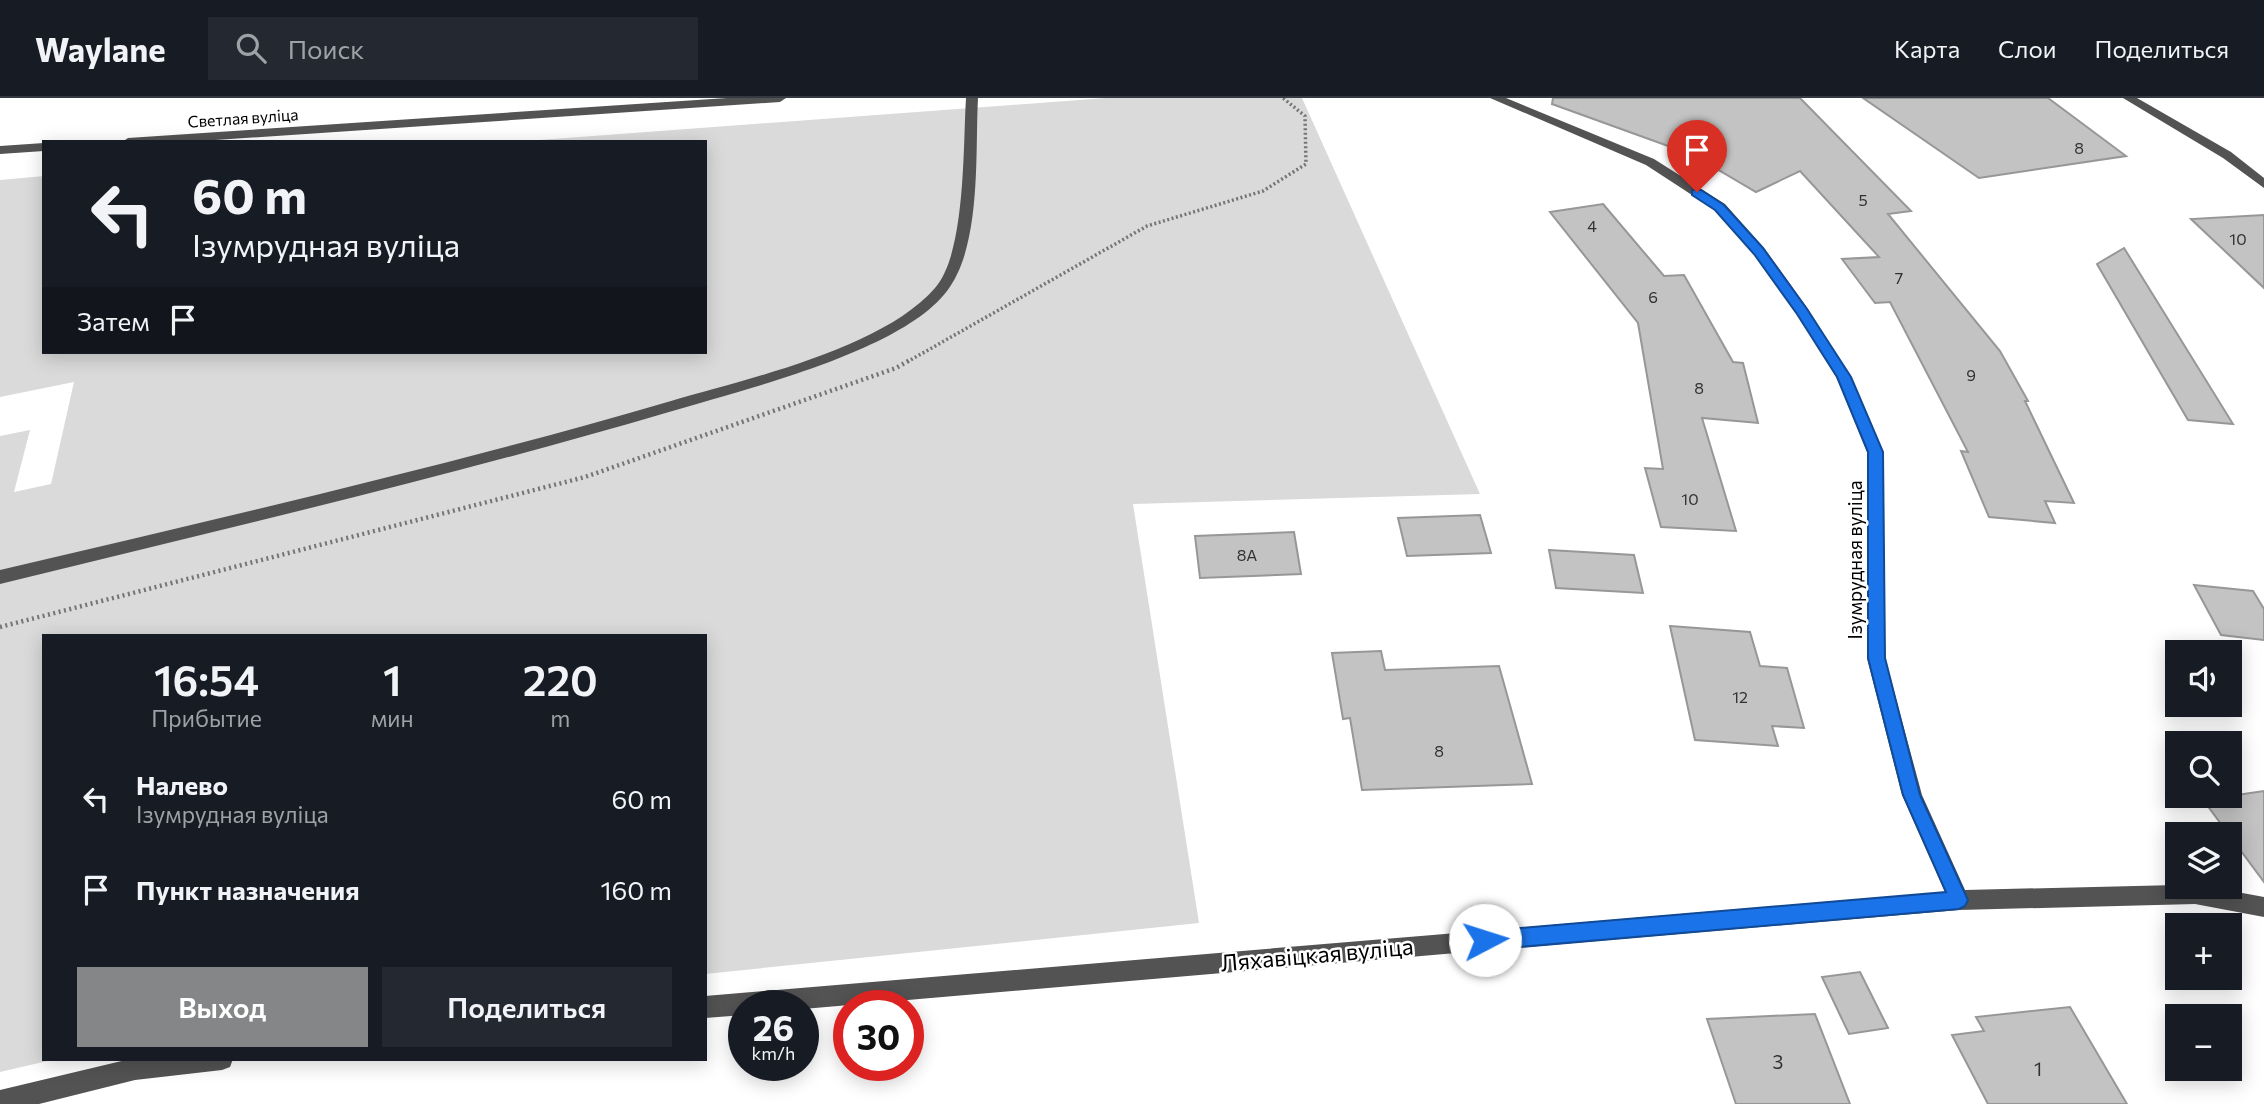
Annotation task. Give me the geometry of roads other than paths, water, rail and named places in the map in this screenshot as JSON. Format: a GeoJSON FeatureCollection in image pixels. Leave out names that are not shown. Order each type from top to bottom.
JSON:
{"type":"FeatureCollection","features":[{"type":"Feature","properties":{"kind":"street","name":"Светлая вуліца"},"geometry":{"type":"LineString","coordinates":[[158,140],[780,98]]}},
{"type":"Feature","properties":{"kind":"street"},"geometry":{"type":"LineString","coordinates":[[0,577],[565,438],[790,370],[871,338],[913,315],[942,289],[957,261],[962,231],[972,98]]}},
{"type":"Feature","properties":{"kind":"street","name":"Ізумрудная вуліца"},"geometry":{"type":"LineString","coordinates":[[1496,98],[1650,162],[1720,208],[1759,251],[1803,312],[1844,377],[1875,452],[1877,658],[1912,795],[1959,900]]}},
{"type":"Feature","properties":{"kind":"street"},"geometry":{"type":"LineString","coordinates":[[2129,98],[2227,155],[2264,184]]}},
{"type":"Feature","properties":{"kind":"street"},"geometry":{"type":"LineString","coordinates":[[0,150],[42,147]]}},
{"type":"Feature","properties":{"kind":"street","name":"Ляхавіцкая вуліца"},"geometry":{"type":"LineString","coordinates":[[707,1007],[1959,900],[2195,894],[2264,907]]}},
{"type":"Feature","properties":{"kind":"street"},"geometry":{"type":"LineString","coordinates":[[0,1102],[135,1069],[205,1061]]}}]}
